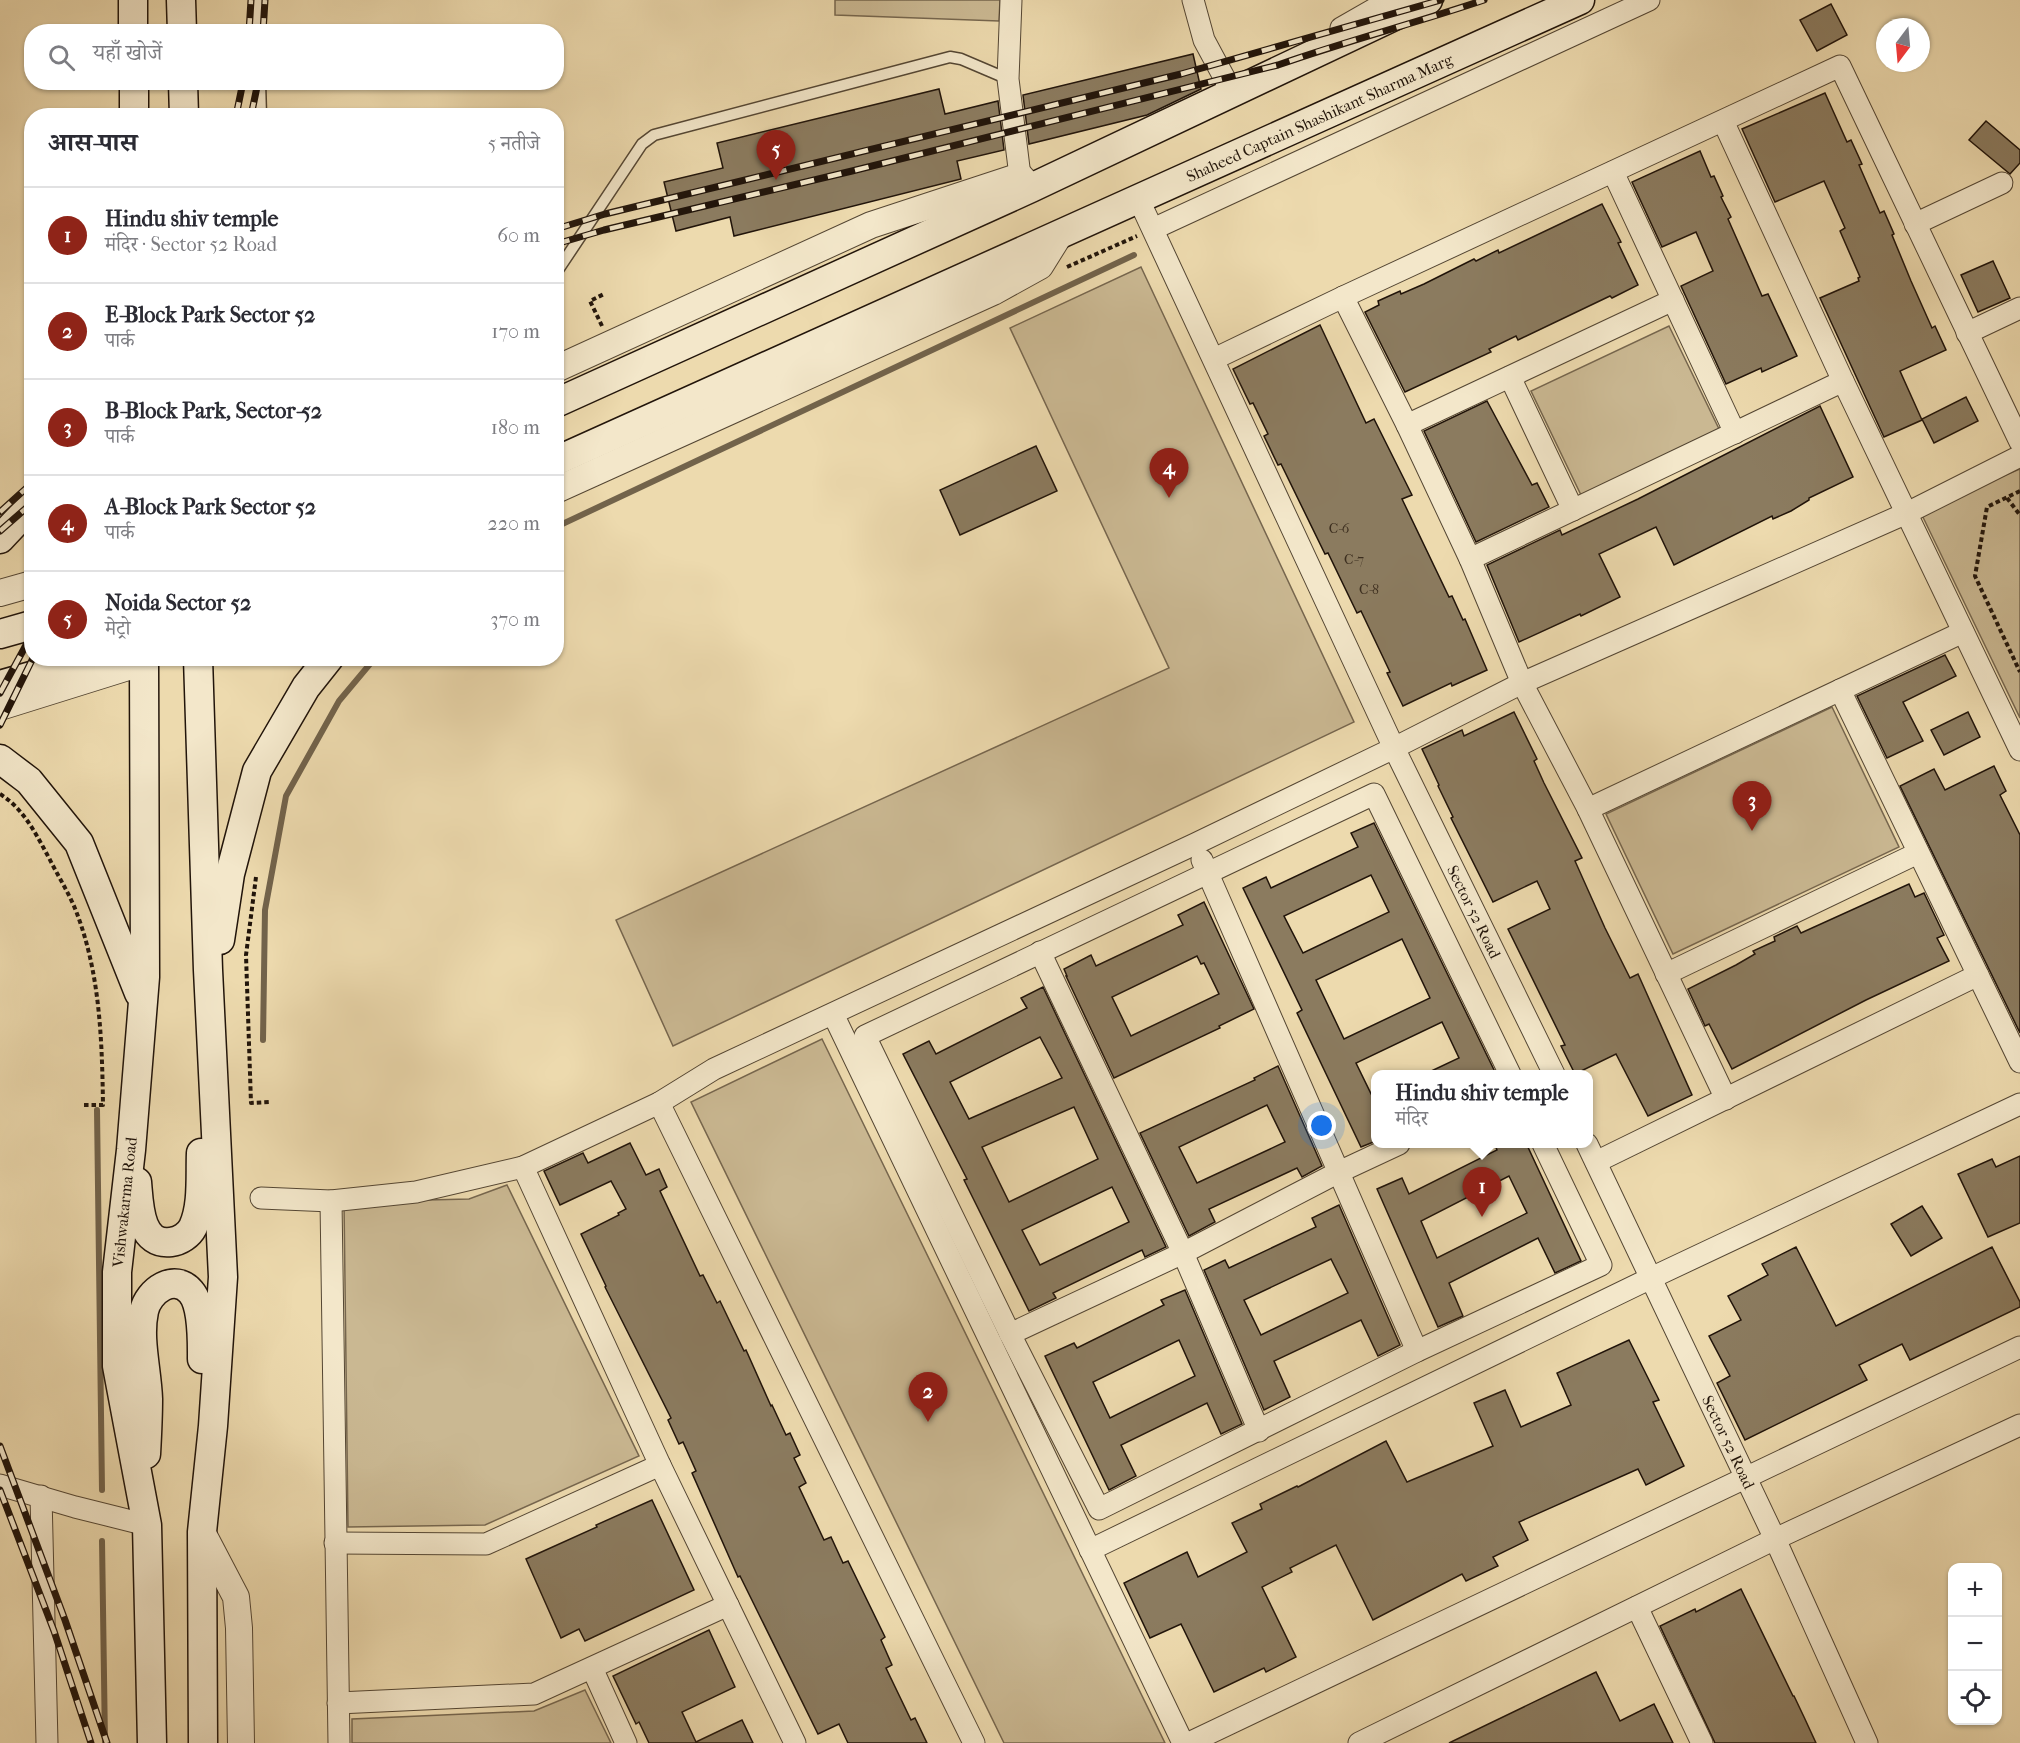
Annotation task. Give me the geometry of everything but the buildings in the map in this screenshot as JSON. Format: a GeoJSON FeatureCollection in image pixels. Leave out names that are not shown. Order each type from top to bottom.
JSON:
{"type":"FeatureCollection","features":[{"type":"Feature","properties":{"kind":"main road"},"geometry":{"type":"LineString","coordinates":[[133,0],[133,24]]}},
{"type":"Feature","properties":{"kind":"main road"},"geometry":{"type":"LineString","coordinates":[[181,0],[182,24]]}},
{"type":"Feature","properties":{"kind":"main road"},"geometry":{"type":"LineString","coordinates":[[564,399],[1233,85],[1428,0]]}},
{"type":"Feature","properties":{"kind":"main road","name":"Shaheed Captain Shashikant Sharma Marg"},"geometry":{"type":"LineString","coordinates":[[564,457],[1580,0]]}},
{"type":"Feature","properties":{"kind":"main road"},"geometry":{"type":"LineString","coordinates":[[134,90],[134,108]]}},
{"type":"Feature","properties":{"kind":"main road"},"geometry":{"type":"LineString","coordinates":[[183,90],[184,108]]}},
{"type":"Feature","properties":{"kind":"main road"},"geometry":{"type":"LineString","coordinates":[[0,540],[24,514]]}},
{"type":"Feature","properties":{"kind":"main road"},"geometry":{"type":"LineString","coordinates":[[0,634],[24,627]]}},
{"type":"Feature","properties":{"kind":"main road"},"geometry":{"type":"LineString","coordinates":[[0,685],[66,666]]}},
{"type":"Feature","properties":{"kind":"main road","name":"Vishwakarma Road"},"geometry":{"type":"LineString","coordinates":[[144,666],[145,977],[117,1272],[117,1366],[145,1512],[152,1743]]}},
{"type":"Feature","properties":{"kind":"main road"},"geometry":{"type":"LineString","coordinates":[[198,666],[209,979],[223,1277],[213,1426],[202,1532],[203,1743]]}},
{"type":"Feature","properties":{"kind":"main road"},"geometry":{"type":"LineString","coordinates":[[209,979],[219,954],[230,874],[257,771],[306,687],[323,666]]}},
{"type":"Feature","properties":{"kind":"main road"},"geometry":{"type":"LineString","coordinates":[[0,759],[29,781],[79,843],[143,1004]]}},
{"type":"Feature","properties":{"kind":"main road"},"geometry":{"type":"LineString","coordinates":[[130,1150],[136,1173],[139,1210],[144,1226],[153,1239],[167,1243],[179,1241],[192,1229],[198,1210],[202,1129],[213,1074]]}},
{"type":"Feature","properties":{"kind":"main road"},"geometry":{"type":"LineString","coordinates":[[145,1512],[148,1399],[142,1331],[144,1310],[149,1296],[161,1285],[180,1284],[191,1291],[199,1307],[201,1371],[213,1426]]}},
{"type":"Feature","properties":{"kind":"street"},"geometry":{"type":"LineString","coordinates":[[564,365],[871,225],[1025,182],[1008,80],[1011,0]]}},
{"type":"Feature","properties":{"kind":"street"},"geometry":{"type":"LineString","coordinates":[[1193,0],[1204,40],[1233,85],[1390,0]]}},
{"type":"Feature","properties":{"kind":"street"},"geometry":{"type":"LineString","coordinates":[[1153,229],[1649,0]]}},
{"type":"Feature","properties":{"kind":"street"},"geometry":{"type":"LineString","coordinates":[[1214,358],[1840,66],[2020,442]]}},
{"type":"Feature","properties":{"kind":"street"},"geometry":{"type":"LineString","coordinates":[[1723,121],[1843,381],[2020,750]]}},
{"type":"Feature","properties":{"kind":"street"},"geometry":{"type":"LineString","coordinates":[[1613,172],[1735,433]]}},
{"type":"Feature","properties":{"kind":"street"},"geometry":{"type":"LineString","coordinates":[[1915,224],[2002,183]]}},
{"type":"Feature","properties":{"kind":"street","name":"Sector 52 Road"},"geometry":{"type":"LineString","coordinates":[[1138,198],[1394,748],[1548,1070]]}},
{"type":"Feature","properties":{"kind":"street"},"geometry":{"type":"LineString","coordinates":[[564,486],[993,292],[1040,266],[1060,234]]}},
{"type":"Feature","properties":{"kind":"street"},"geometry":{"type":"LineString","coordinates":[[1343,297],[1470,559],[1522,683],[1588,809],[1726,1099]]}},
{"type":"Feature","properties":{"kind":"street"},"geometry":{"type":"LineString","coordinates":[[1407,425],[1673,300]]}},
{"type":"Feature","properties":{"kind":"street"},"geometry":{"type":"LineString","coordinates":[[1967,333],[2020,308]]}},
{"type":"Feature","properties":{"kind":"street"},"geometry":{"type":"LineString","coordinates":[[1510,377],[1573,510]]}},
{"type":"Feature","properties":{"kind":"street"},"geometry":{"type":"LineString","coordinates":[[1470,559],[1843,381]]}},
{"type":"Feature","properties":{"kind":"street"},"geometry":{"type":"LineString","coordinates":[[261,1198],[331,1201],[416,1192],[523,1167],[659,1103],[714,1069],[1195,844],[1522,683],[1907,513],[2020,456]]}},
{"type":"Feature","properties":{"kind":"street"},"geometry":{"type":"LineString","coordinates":[[0,593],[24,586]]}},
{"type":"Feature","properties":{"kind":"street"},"geometry":{"type":"LineString","coordinates":[[1588,809],[1963,633]]}},
{"type":"Feature","properties":{"kind":"street"},"geometry":{"type":"LineString","coordinates":[[0,706],[125,666]]}},
{"type":"Feature","properties":{"kind":"street"},"geometry":{"type":"LineString","coordinates":[[1840,690],[2020,1062]]}},
{"type":"Feature","properties":{"kind":"street"},"geometry":{"type":"LineString","coordinates":[[1508,1070],[1374,794],[865,1036],[1010,1334],[1099,1509],[1417,1351],[1601,1264],[1545,1148]]}},
{"type":"Feature","properties":{"kind":"street"},"geometry":{"type":"LineString","coordinates":[[1195,844],[1417,1351]]}},
{"type":"Feature","properties":{"kind":"street"},"geometry":{"type":"LineString","coordinates":[[1666,974],[1918,853]]}},
{"type":"Feature","properties":{"kind":"street"},"geometry":{"type":"LineString","coordinates":[[1040,952],[1183,1253],[1259,1431]]}},
{"type":"Feature","properties":{"kind":"street"},"geometry":{"type":"LineString","coordinates":[[1592,1153],[1726,1099],[1978,975]]}},
{"type":"Feature","properties":{"kind":"street"},"geometry":{"type":"LineString","coordinates":[[832,1014],[1183,1743]]}},
{"type":"Feature","properties":{"kind":"street"},"geometry":{"type":"LineString","coordinates":[[659,1103],[974,1743]]}},
{"type":"Feature","properties":{"kind":"street"},"geometry":{"type":"LineString","coordinates":[[1090,1550],[1651,1278],[2020,1104]]}},
{"type":"Feature","properties":{"kind":"street"},"geometry":{"type":"LineString","coordinates":[[1010,1334],[1183,1253],[1389,1148]]}},
{"type":"Feature","properties":{"kind":"street","name":"Sector 52 Road"},"geometry":{"type":"LineString","coordinates":[[1592,1153],[1775,1539],[1867,1743]]}},
{"type":"Feature","properties":{"kind":"street"},"geometry":{"type":"LineString","coordinates":[[523,1167],[660,1465],[795,1743]]}},
{"type":"Feature","properties":{"kind":"street"},"geometry":{"type":"LineString","coordinates":[[331,1201],[339,1743]]}},
{"type":"Feature","properties":{"kind":"street"},"geometry":{"type":"LineString","coordinates":[[1189,1743],[2020,1347]]}},
{"type":"Feature","properties":{"kind":"street"},"geometry":{"type":"LineString","coordinates":[[1359,1743],[1775,1539],[2020,1425]]}},
{"type":"Feature","properties":{"kind":"street"},"geometry":{"type":"LineString","coordinates":[[336,1543],[486,1544],[660,1465]]}},
{"type":"Feature","properties":{"kind":"street"},"geometry":{"type":"LineString","coordinates":[[0,1485],[41,1497],[145,1512]]}},
{"type":"Feature","properties":{"kind":"street"},"geometry":{"type":"LineString","coordinates":[[41,1497],[46,1743]]}},
{"type":"Feature","properties":{"kind":"street"},"geometry":{"type":"LineString","coordinates":[[202,1532],[236,1597],[239,1628],[240,1743]]}},
{"type":"Feature","properties":{"kind":"street"},"geometry":{"type":"LineString","coordinates":[[338,1702],[534,1694],[728,1605]]}},
{"type":"Feature","properties":{"kind":"street"},"geometry":{"type":"LineString","coordinates":[[1636,1607],[1702,1743]]}},
{"type":"Feature","properties":{"kind":"street"},"geometry":{"type":"LineString","coordinates":[[592,1668],[626,1743]]}},
{"type":"Feature","properties":{"kind":"lane"},"geometry":{"type":"LineString","coordinates":[[257,0],[258,24]]}},
{"type":"Feature","properties":{"kind":"lane"},"geometry":{"type":"LineString","coordinates":[[564,261],[642,144],[654,135],[950,57],[961,58],[1008,80]]}},
{"type":"Feature","properties":{"kind":"lane"},"geometry":{"type":"LineString","coordinates":[[260,90],[261,108]]}},
{"type":"Feature","properties":{"kind":"path"},"geometry":{"type":"LineString","coordinates":[[604,294],[590,301],[610,345]]}},
{"type":"Feature","properties":{"kind":"path"},"geometry":{"type":"LineString","coordinates":[[2020,491],[1988,507],[1975,576],[2020,672]]}},
{"type":"Feature","properties":{"kind":"path"},"geometry":{"type":"LineString","coordinates":[[2007,498],[2020,516]]}},
{"type":"Feature","properties":{"kind":"path"},"geometry":{"type":"LineString","coordinates":[[0,794],[12,801],[33,828],[76,911],[92,967],[102,1028],[103,1105],[82,1105]]}},
{"type":"Feature","properties":{"kind":"path"},"geometry":{"type":"LineString","coordinates":[[256,876],[246,955],[250,1103],[269,1102]]}},
{"type":"Feature","properties":{"kind":"shaded area"},"geometry":{"type":"Polygon","coordinates":[[[835,0],[1000,0],[999,21],[835,15],[835,0]]]}},
{"type":"Feature","properties":{"kind":"shaded area"},"geometry":{"type":"Polygon","coordinates":[[[1141,267],[1354,722],[673,1046],[616,920],[1169,668],[1010,328],[1141,267]]]}},
{"type":"Feature","properties":{"kind":"shaded area"},"geometry":{"type":"Polygon","coordinates":[[[1669,326],[1719,429],[1581,495],[1531,391],[1669,326]]]}},
{"type":"Feature","properties":{"kind":"shaded area"},"geometry":{"type":"Polygon","coordinates":[[[2020,469],[2020,718],[1920,511],[2020,469]]]}},
{"type":"Feature","properties":{"kind":"shaded area"},"geometry":{"type":"Polygon","coordinates":[[[1832,707],[1899,847],[1673,954],[1606,814],[1832,707]]]}},
{"type":"Feature","properties":{"kind":"shaded area"},"geometry":{"type":"Polygon","coordinates":[[[822,1039],[1165,1743],[1004,1743],[691,1102],[822,1039]]]}},
{"type":"Feature","properties":{"kind":"shaded area"},"geometry":{"type":"Polygon","coordinates":[[[507,1185],[639,1456],[485,1525],[348,1527],[344,1202],[469,1199],[507,1185]]]}},
{"type":"Feature","properties":{"kind":"shaded area"},"geometry":{"type":"Polygon","coordinates":[[[585,1690],[611,1743],[352,1743],[352,1719],[534,1711],[585,1690]]]}},
{"type":"Feature","properties":{"kind":"waterway"},"geometry":{"type":"LineString","coordinates":[[564,523],[1134,255]]}},
{"type":"Feature","properties":{"kind":"waterway"},"geometry":{"type":"LineString","coordinates":[[263,1040],[265,910],[286,796],[339,701],[368,666]]}},
{"type":"Feature","properties":{"kind":"waterway"},"geometry":{"type":"LineString","coordinates":[[97,1110],[102,1490]]}},
{"type":"Feature","properties":{"kind":"waterway"},"geometry":{"type":"LineString","coordinates":[[102,1541],[105,1743]]}},
{"type":"Feature","properties":{"kind":"railway"},"geometry":{"type":"LineString","coordinates":[[250,24],[251,0]]}},
{"type":"Feature","properties":{"kind":"railway"},"geometry":{"type":"LineString","coordinates":[[264,24],[265,0]]}},
{"type":"Feature","properties":{"kind":"railway"},"geometry":{"type":"LineString","coordinates":[[564,227],[605,214],[1181,74],[1441,0]]}},
{"type":"Feature","properties":{"kind":"railway"},"geometry":{"type":"LineString","coordinates":[[564,242],[1278,65],[1484,0]]}},
{"type":"Feature","properties":{"kind":"railway"},"geometry":{"type":"LineString","coordinates":[[238,108],[241,90]]}},
{"type":"Feature","properties":{"kind":"railway"},"geometry":{"type":"LineString","coordinates":[[253,108],[256,90]]}},
{"type":"Feature","properties":{"kind":"railway"},"geometry":{"type":"LineString","coordinates":[[0,512],[24,490]]}},
{"type":"Feature","properties":{"kind":"railway"},"geometry":{"type":"LineString","coordinates":[[0,531],[24,510]]}},
{"type":"Feature","properties":{"kind":"railway"},"geometry":{"type":"LineString","coordinates":[[0,693],[24,649]]}},
{"type":"Feature","properties":{"kind":"railway"},"geometry":{"type":"LineString","coordinates":[[0,725],[29,666]]}},
{"type":"Feature","properties":{"kind":"railway"},"geometry":{"type":"LineString","coordinates":[[0,1446],[65,1620],[107,1743]]}},
{"type":"Feature","properties":{"kind":"railway"},"geometry":{"type":"LineString","coordinates":[[0,1490],[54,1631],[91,1743]]}},
{"type":"Feature","properties":{"kind":"place","name":"Noida Sector 52"},"geometry":{"type":"Point","coordinates":[776,180]}},
{"type":"Feature","properties":{"kind":"place","name":"A-Block Park Sector 52"},"geometry":{"type":"Point","coordinates":[1169,498]}},
{"type":"Feature","properties":{"kind":"place","name":"B-Block Park, Sector-52"},"geometry":{"type":"Point","coordinates":[1752,831]}},
{"type":"Feature","properties":{"kind":"place","name":"Hindu shiv temple"},"geometry":{"type":"Point","coordinates":[1482,1217]}},
{"type":"Feature","properties":{"kind":"place","name":"E-Block Park Sector 52"},"geometry":{"type":"Point","coordinates":[928,1422]}}]}
